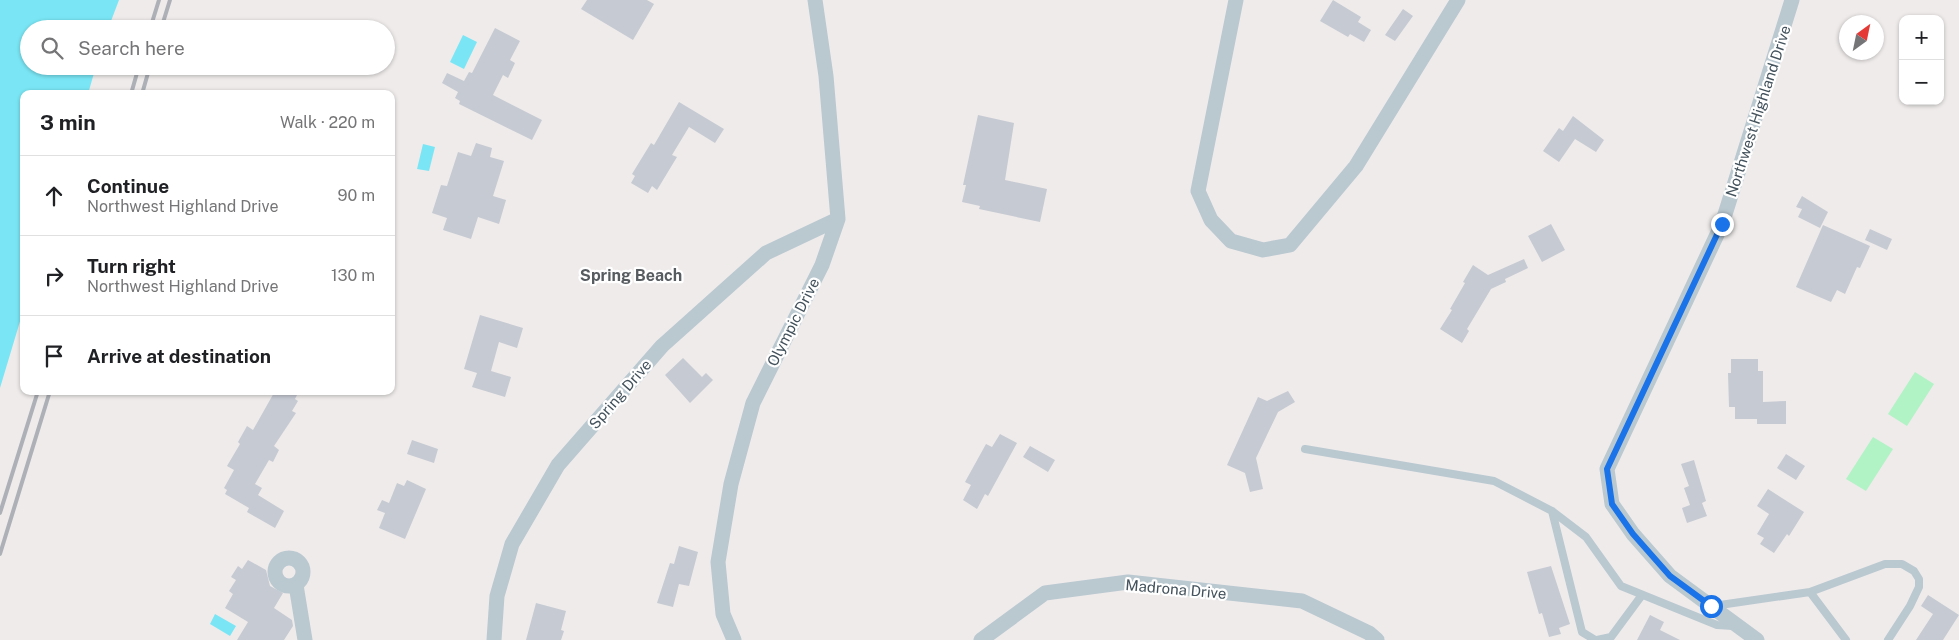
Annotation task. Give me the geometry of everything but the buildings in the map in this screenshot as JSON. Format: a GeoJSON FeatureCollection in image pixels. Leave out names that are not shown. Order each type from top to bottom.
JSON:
{"type":"FeatureCollection","features":[{"type":"Feature","properties":{"kind":"street","name":"Olympic Drive"},"geometry":{"type":"LineString","coordinates":[[734,640],[724,614],[718,562],[731,484],[753,403],[822,265],[838,219],[826,76],[815,0]]}},
{"type":"Feature","properties":{"kind":"street"},"geometry":{"type":"LineString","coordinates":[[1236,0],[1198,191],[1211,220],[1231,241],[1263,250],[1290,245],[1356,166],[1458,0]]}},
{"type":"Feature","properties":{"kind":"street","name":"Northwest Highland Drive"},"geometry":{"type":"LineString","coordinates":[[1757,640],[1670,576],[1633,534],[1612,504],[1607,469],[1722,224],[1792,0]]}},
{"type":"Feature","properties":{"kind":"street","name":"Spring Drive"},"geometry":{"type":"LineString","coordinates":[[494,640],[497,596],[512,544],[558,465],[662,346],[766,253],[838,219]]}},
{"type":"Feature","properties":{"kind":"street","name":"Madrona Drive"},"geometry":{"type":"LineString","coordinates":[[981,640],[1045,593],[1128,582],[1302,601],[1369,633],[1377,640]]}},
{"type":"Feature","properties":{"kind":"street"},"geometry":{"type":"LineString","coordinates":[[296,585],[305,640]]}},
{"type":"Feature","properties":{"kind":"lane"},"geometry":{"type":"LineString","coordinates":[[1305,449],[1494,481],[1552,511],[1586,537],[1621,586],[1717,625],[1738,626]]}},
{"type":"Feature","properties":{"kind":"lane"},"geometry":{"type":"LineString","coordinates":[[1552,511],[1582,632],[1596,640],[1610,637],[1642,595]]}},
{"type":"Feature","properties":{"kind":"lane"},"geometry":{"type":"LineString","coordinates":[[1711,606],[1810,592],[1885,564],[1894,563],[1908,567],[1918,579],[1919,587],[1910,606],[1888,640]]}},
{"type":"Feature","properties":{"kind":"lane"},"geometry":{"type":"LineString","coordinates":[[1810,592],[1846,640]]}},
{"type":"Feature","properties":{"kind":"green space"},"geometry":{"type":"Polygon","coordinates":[[[1915,372],[1934,384],[1907,426],[1888,414],[1915,372]]]}},
{"type":"Feature","properties":{"kind":"green space"},"geometry":{"type":"Polygon","coordinates":[[[1873,437],[1893,449],[1866,491],[1846,479],[1873,437]]]}},
{"type":"Feature","properties":{"kind":"water"},"geometry":{"type":"Polygon","coordinates":[[[0,0],[119,0],[111,20],[20,20],[20,75],[93,75],[89,90],[20,90],[20,321],[0,388],[0,0]]]}},
{"type":"Feature","properties":{"kind":"water"},"geometry":{"type":"Polygon","coordinates":[[[463,35],[477,42],[464,69],[450,62],[463,35]]]}},
{"type":"Feature","properties":{"kind":"water"},"geometry":{"type":"Polygon","coordinates":[[[423,144],[435,147],[429,171],[417,169],[423,144]]]}},
{"type":"Feature","properties":{"kind":"water"},"geometry":{"type":"Polygon","coordinates":[[[215,614],[236,626],[230,636],[210,624],[215,614]]]}},
{"type":"Feature","properties":{"kind":"railway"},"geometry":{"type":"LineString","coordinates":[[153,20],[159,0]]}},
{"type":"Feature","properties":{"kind":"railway"},"geometry":{"type":"LineString","coordinates":[[164,20],[170,0]]}},
{"type":"Feature","properties":{"kind":"railway"},"geometry":{"type":"LineString","coordinates":[[132,90],[136,75]]}},
{"type":"Feature","properties":{"kind":"railway"},"geometry":{"type":"LineString","coordinates":[[143,90],[147,75]]}},
{"type":"Feature","properties":{"kind":"railway"},"geometry":{"type":"LineString","coordinates":[[0,513],[37,395]]}},
{"type":"Feature","properties":{"kind":"railway"},"geometry":{"type":"LineString","coordinates":[[0,554],[49,395]]}},
{"type":"Feature","properties":{"kind":"district","name":"Spring Beach"},"geometry":{"type":"Point","coordinates":[631,275]}},
{"type":"Feature","properties":{"kind":"route"},"geometry":{"type":"LineString","coordinates":[[1711,606],[1670,576],[1633,534],[1612,504],[1607,469],[1722,224]]}}]}
